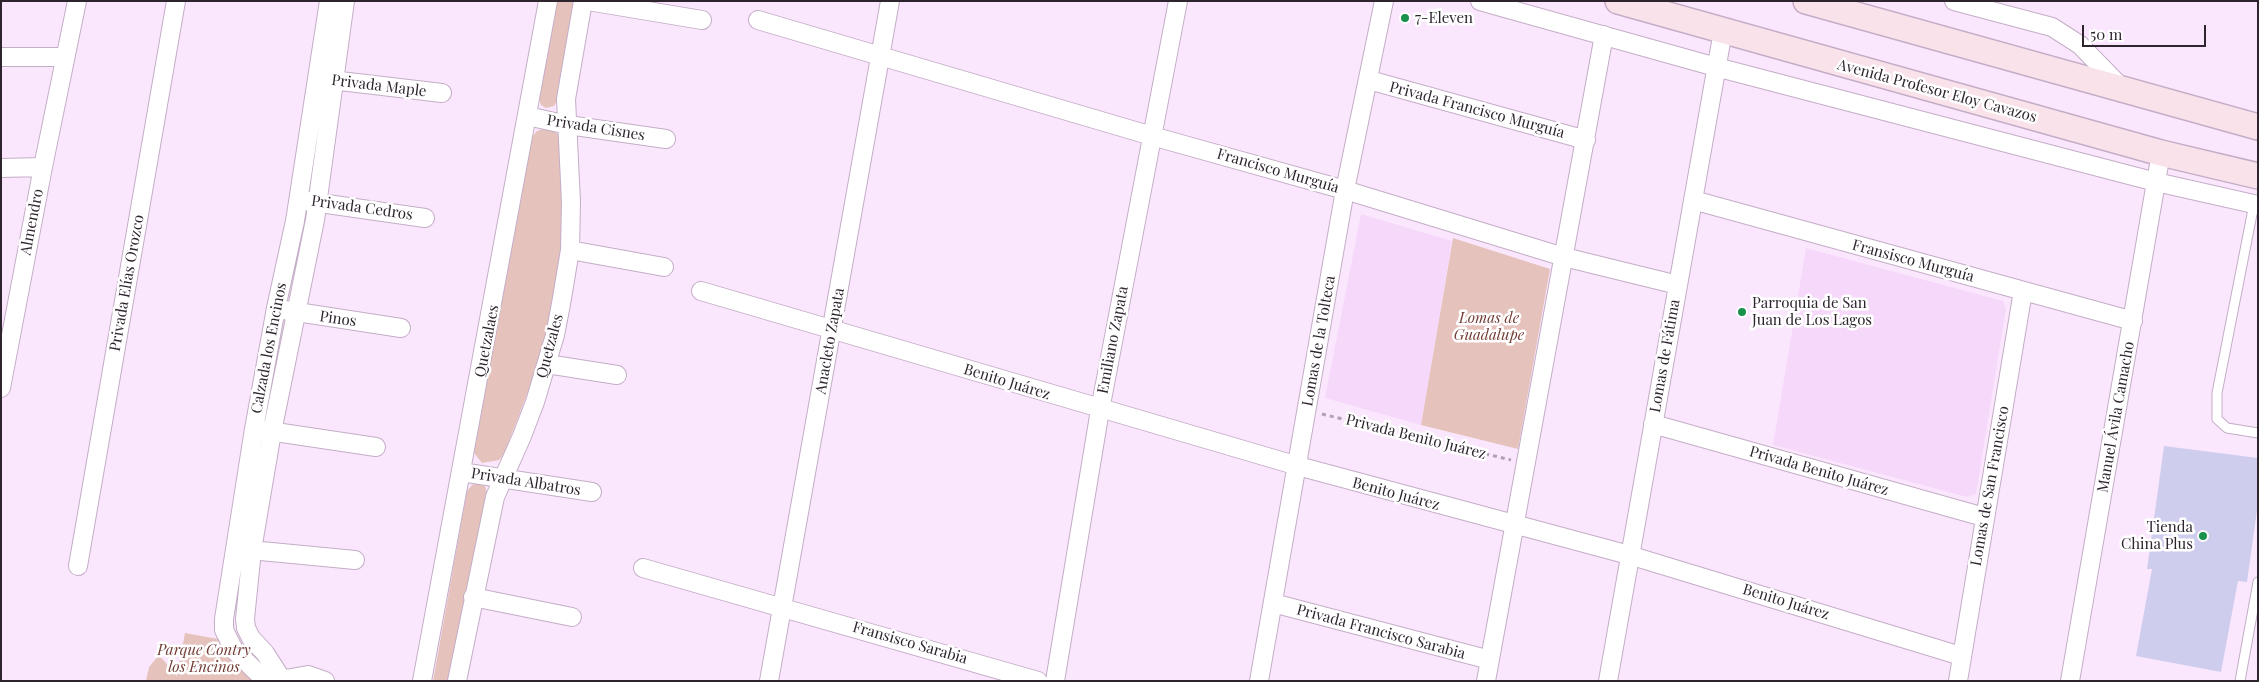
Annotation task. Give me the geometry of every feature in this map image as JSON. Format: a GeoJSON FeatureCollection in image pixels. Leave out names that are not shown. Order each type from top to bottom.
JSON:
{"type":"FeatureCollection","features":[{"type":"Feature","properties":{"kind":"main road","name":"Avenida Profesor Eloy Cavazos"},"geometry":{"type":"LineString","coordinates":[[1618,1],[2161,152],[2258,176]]}},
{"type":"Feature","properties":{"kind":"main road"},"geometry":{"type":"LineString","coordinates":[[1806,1],[2258,127]]}},
{"type":"Feature","properties":{"kind":"street","name":"Almendro"},"geometry":{"type":"LineString","coordinates":[[1,388],[10,292],[42,167],[77,1]]}},
{"type":"Feature","properties":{"kind":"street","name":"Privada Elías Orozco"},"geometry":{"type":"LineString","coordinates":[[78,566],[176,1]]}},
{"type":"Feature","properties":{"kind":"street","name":"Calzada los Encinos"},"geometry":{"type":"LineString","coordinates":[[243,549],[254,429],[298,199],[315,78],[329,1]]}},
{"type":"Feature","properties":{"kind":"street","name":"Calzada los Encinos"},"geometry":{"type":"LineString","coordinates":[[277,680],[234,650],[224,630],[272,432],[317,202],[345,1]]}},
{"type":"Feature","properties":{"kind":"street","name":"Quetzalaes"},"geometry":{"type":"LineString","coordinates":[[422,681],[548,1]]}},
{"type":"Feature","properties":{"kind":"street","name":"Quetzales"},"geometry":{"type":"LineString","coordinates":[[457,681],[492,507],[522,436],[547,364],[561,304],[570,250],[566,99],[583,1]]}},
{"type":"Feature","properties":{"kind":"street"},"geometry":{"type":"LineString","coordinates":[[588,1],[702,20]]}},
{"type":"Feature","properties":{"kind":"street","name":"Anacleto Zapata"},"geometry":{"type":"LineString","coordinates":[[769,681],[890,1]]}},
{"type":"Feature","properties":{"kind":"street","name":"Emiliano Zapata"},"geometry":{"type":"LineString","coordinates":[[1055,681],[1100,410],[1178,1]]}},
{"type":"Feature","properties":{"kind":"street","name":"Lomas de la Tolteca"},"geometry":{"type":"LineString","coordinates":[[1259,681],[1345,190],[1384,1]]}},
{"type":"Feature","properties":{"kind":"street"},"geometry":{"type":"LineString","coordinates":[[1480,1],[1716,68],[2156,182],[2256,205]]}},
{"type":"Feature","properties":{"kind":"street"},"geometry":{"type":"LineString","coordinates":[[1954,1],[2052,27],[2080,45],[2123,90]]}},
{"type":"Feature","properties":{"kind":"street"},"geometry":{"type":"LineString","coordinates":[[758,20],[879,57]]}},
{"type":"Feature","properties":{"kind":"street","name":"Lomas de Fátima"},"geometry":{"type":"LineString","coordinates":[[1611,680],[1629,555],[1723,31]]}},
{"type":"Feature","properties":{"kind":"street"},"geometry":{"type":"LineString","coordinates":[[1486,681],[1604,35]]}},
{"type":"Feature","properties":{"kind":"street"},"geometry":{"type":"LineString","coordinates":[[1,57],[65,57]]}},
{"type":"Feature","properties":{"kind":"street","name":"Francisco Murguía"},"geometry":{"type":"LineString","coordinates":[[879,57],[1345,190],[1564,257],[1678,285]]}},
{"type":"Feature","properties":{"kind":"street","name":"Privada Maple"},"geometry":{"type":"LineString","coordinates":[[315,78],[442,94]]}},
{"type":"Feature","properties":{"kind":"street","name":"Privada Francisco Murguía"},"geometry":{"type":"LineString","coordinates":[[1369,80],[1586,140]]}},
{"type":"Feature","properties":{"kind":"street","name":"Privada Cisnes"},"geometry":{"type":"LineString","coordinates":[[527,116],[568,125],[666,139]]}},
{"type":"Feature","properties":{"kind":"street","name":"Manuel Ávila Camacho"},"geometry":{"type":"LineString","coordinates":[[2070,681],[2161,152]]}},
{"type":"Feature","properties":{"kind":"street"},"geometry":{"type":"LineString","coordinates":[[1,168],[42,167]]}},
{"type":"Feature","properties":{"kind":"street","name":"Privada Cedros"},"geometry":{"type":"LineString","coordinates":[[298,199],[426,218]]}},
{"type":"Feature","properties":{"kind":"street","name":"Fransisco Murguía"},"geometry":{"type":"LineString","coordinates":[[1693,200],[2133,321]]}},
{"type":"Feature","properties":{"kind":"street"},"geometry":{"type":"LineString","coordinates":[[570,250],[664,267]]}},
{"type":"Feature","properties":{"kind":"street"},"geometry":{"type":"LineString","coordinates":[[701,292],[832,328]]}},
{"type":"Feature","properties":{"kind":"street","name":"Lomas de San Francisco"},"geometry":{"type":"LineString","coordinates":[[1958,681],[2023,292]]}},
{"type":"Feature","properties":{"kind":"street","name":"Pinos"},"geometry":{"type":"LineString","coordinates":[[276,308],[402,328]]}},
{"type":"Feature","properties":{"kind":"street","name":"Benito Juárez"},"geometry":{"type":"LineString","coordinates":[[832,328],[1100,410],[1514,526],[1629,555],[1961,656]]}},
{"type":"Feature","properties":{"kind":"street"},"geometry":{"type":"LineString","coordinates":[[547,364],[617,375]]}},
{"type":"Feature","properties":{"kind":"street","name":"Privada Benito Juárez"},"geometry":{"type":"LineString","coordinates":[[1653,424],[1984,517]]}},
{"type":"Feature","properties":{"kind":"street"},"geometry":{"type":"LineString","coordinates":[[254,429],[376,447]]}},
{"type":"Feature","properties":{"kind":"street","name":"Privada Albatros"},"geometry":{"type":"LineString","coordinates":[[461,472],[502,480],[592,492]]}},
{"type":"Feature","properties":{"kind":"street"},"geometry":{"type":"LineString","coordinates":[[243,549],[355,560]]}},
{"type":"Feature","properties":{"kind":"street"},"geometry":{"type":"LineString","coordinates":[[643,568],[782,606]]}},
{"type":"Feature","properties":{"kind":"street"},"geometry":{"type":"LineString","coordinates":[[473,597],[572,617]]}},
{"type":"Feature","properties":{"kind":"street","name":"Privada Francisco Sarabia"},"geometry":{"type":"LineString","coordinates":[[1273,603],[1490,660]]}},
{"type":"Feature","properties":{"kind":"street","name":"Fransisco Sarabia"},"geometry":{"type":"LineString","coordinates":[[782,606],[1038,681]]}},
{"type":"Feature","properties":{"kind":"street"},"geometry":{"type":"LineString","coordinates":[[277,680],[308,675],[325,681]]}},
{"type":"Feature","properties":{"kind":"lane"},"geometry":{"type":"LineString","coordinates":[[2256,205],[2217,393],[2217,419],[2227,428],[2258,432]]}},
{"type":"Feature","properties":{"kind":"lane"},"geometry":{"type":"LineString","coordinates":[[2240,681],[2258,582]]}},
{"type":"Feature","properties":{"kind":"path","name":"Privada Benito Juárez"},"geometry":{"type":"LineString","coordinates":[[1307,410],[1526,463]]}},
{"type":"Feature","properties":{"kind":"shaded area"},"geometry":{"type":"Polygon","coordinates":[[[1361,214],[1452,241],[1421,425],[1325,398],[1361,214]]]}},
{"type":"Feature","properties":{"kind":"shaded area"},"geometry":{"type":"Polygon","coordinates":[[[1806,248],[2003,301],[2006,309],[1976,494],[1967,497],[1773,445],[1806,248]]]}},
{"type":"Feature","properties":{"kind":"green space"},"geometry":{"type":"Polygon","coordinates":[[[556,1],[575,1],[558,99],[554,106],[546,108],[541,105],[539,98],[556,1]]]}},
{"type":"Feature","properties":{"kind":"green space"},"geometry":{"type":"Polygon","coordinates":[[[546,128],[560,136],[563,193],[561,253],[552,307],[541,358],[504,454],[499,460],[482,463],[474,453],[532,137],[537,131],[546,128]]]}},
{"type":"Feature","properties":{"kind":"green space","name":"Lomas de Guadalupe"},"geometry":{"type":"Polygon","coordinates":[[[1453,238],[1550,269],[1518,449],[1421,425],[1453,238]]]}},
{"type":"Feature","properties":{"kind":"green space"},"geometry":{"type":"Polygon","coordinates":[[[478,483],[485,486],[487,493],[450,681],[433,681],[467,491],[472,485],[478,483]]]}},
{"type":"Feature","properties":{"kind":"green space","name":"Parque Contry los Encinos"},"geometry":{"type":"Polygon","coordinates":[[[185,633],[229,641],[266,681],[146,681],[149,667],[159,655],[177,676],[185,633]]]}},
{"type":"Feature","properties":{"kind":"building","name":"Tienda China Plus"},"geometry":{"type":"Polygon","coordinates":[[[2164,446],[2258,458],[2258,503],[2247,582],[2238,581],[2221,672],[2136,656],[2152,569],[2147,569],[2164,446]]]}},
{"type":"Feature","properties":{"kind":"place","name":"7-Eleven"},"geometry":{"type":"Point","coordinates":[1405,18]}},
{"type":"Feature","properties":{"kind":"place","name":"Parroquia de San Juan de Los Lagos"},"geometry":{"type":"Point","coordinates":[1742,312]}},
{"type":"Feature","properties":{"kind":"place","name":"Tienda China Plus"},"geometry":{"type":"Point","coordinates":[2203,536]}}]}
